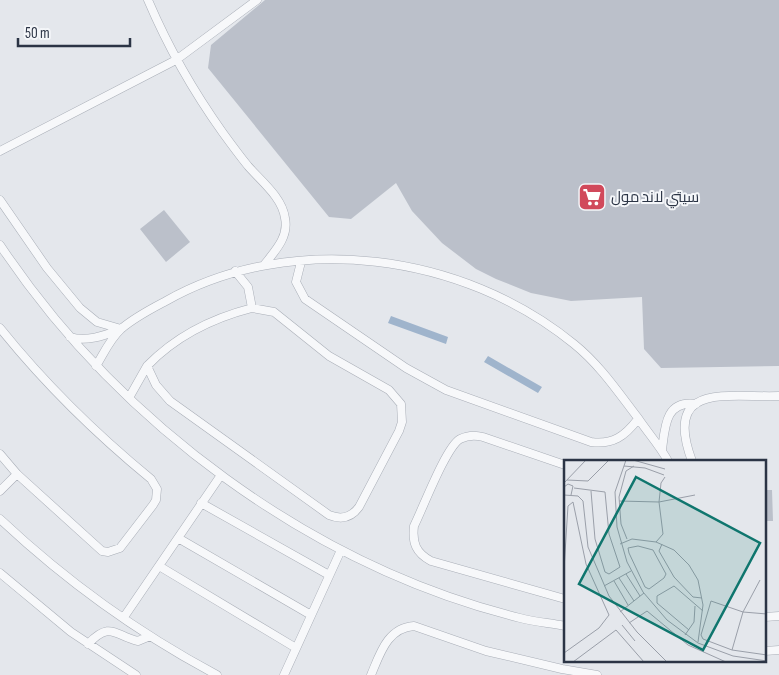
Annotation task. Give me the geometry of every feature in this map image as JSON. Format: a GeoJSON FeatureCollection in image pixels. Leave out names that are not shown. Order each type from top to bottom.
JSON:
{"type":"FeatureCollection","features":[{"type":"Feature","properties":{"kind":"lane"},"geometry":{"type":"LineString","coordinates":[[148,0],[176,60],[222,132],[282,207],[286,226],[284,235],[276,251],[264,265]]}},
{"type":"Feature","properties":{"kind":"lane"},"geometry":{"type":"LineString","coordinates":[[0,152],[176,60],[257,0]]}},
{"type":"Feature","properties":{"kind":"lane"},"geometry":{"type":"LineString","coordinates":[[0,200],[47,268],[80,308],[96,322],[121,329]]}},
{"type":"Feature","properties":{"kind":"lane"},"geometry":{"type":"LineString","coordinates":[[0,245],[35,296],[96,366],[175,438],[221,475],[303,530],[341,550],[422,586],[521,619],[564,626]]}},
{"type":"Feature","properties":{"kind":"lane"},"geometry":{"type":"LineString","coordinates":[[70,337],[78,340],[92,338],[121,329],[140,315],[178,294],[219,276],[236,271],[264,265],[301,262],[348,259],[377,260],[432,272],[490,294],[533,317],[574,344],[613,384],[667,460]]}},
{"type":"Feature","properties":{"kind":"lane"},"geometry":{"type":"LineString","coordinates":[[301,262],[296,275],[296,282],[306,299],[392,359],[446,390],[591,442],[609,442],[618,439],[624,436],[638,419]]}},
{"type":"Feature","properties":{"kind":"lane"},"geometry":{"type":"LineString","coordinates":[[236,271],[248,287],[252,308]]}},
{"type":"Feature","properties":{"kind":"lane"},"geometry":{"type":"LineString","coordinates":[[130,396],[147,366],[166,348],[189,334],[238,311],[252,308],[274,312],[283,317],[329,356],[389,390],[401,404],[402,422],[359,507],[349,516],[335,517],[170,401],[156,385],[147,366]]}},
{"type":"Feature","properties":{"kind":"lane"},"geometry":{"type":"LineString","coordinates":[[0,328],[77,415],[151,479],[155,484],[157,494],[153,505],[124,544],[120,548],[108,552],[96,548],[17,474],[0,454]]}},
{"type":"Feature","properties":{"kind":"lane"},"geometry":{"type":"LineString","coordinates":[[96,366],[121,329]]}},
{"type":"Feature","properties":{"kind":"lane"},"geometry":{"type":"LineString","coordinates":[[692,460],[683,431],[687,416],[696,404],[714,396],[779,396]]}},
{"type":"Feature","properties":{"kind":"lane"},"geometry":{"type":"LineString","coordinates":[[662,450],[667,418],[672,411],[687,403],[696,404]]}},
{"type":"Feature","properties":{"kind":"lane"},"geometry":{"type":"LineString","coordinates":[[564,465],[484,437],[476,436],[460,439],[454,444],[447,457],[414,526],[413,537],[415,547],[422,556],[431,561],[564,599]]}},
{"type":"Feature","properties":{"kind":"lane"},"geometry":{"type":"LineString","coordinates":[[0,491],[17,474]]}},
{"type":"Feature","properties":{"kind":"lane"},"geometry":{"type":"LineString","coordinates":[[124,617],[221,475]]}},
{"type":"Feature","properties":{"kind":"lane"},"geometry":{"type":"LineString","coordinates":[[201,503],[329,575]]}},
{"type":"Feature","properties":{"kind":"lane"},"geometry":{"type":"LineString","coordinates":[[0,519],[73,583],[178,655],[217,675]]}},
{"type":"Feature","properties":{"kind":"lane"},"geometry":{"type":"LineString","coordinates":[[178,538],[312,614]]}},
{"type":"Feature","properties":{"kind":"lane"},"geometry":{"type":"LineString","coordinates":[[284,675],[341,550]]}},
{"type":"Feature","properties":{"kind":"lane"},"geometry":{"type":"LineString","coordinates":[[159,566],[296,648]]}},
{"type":"Feature","properties":{"kind":"lane"},"geometry":{"type":"LineString","coordinates":[[0,573],[88,644],[136,675]]}},
{"type":"Feature","properties":{"kind":"lane"},"geometry":{"type":"LineString","coordinates":[[766,618],[779,616]]}},
{"type":"Feature","properties":{"kind":"lane"},"geometry":{"type":"LineString","coordinates":[[371,675],[389,637],[404,626],[414,626],[486,650],[562,669],[597,675]]}},
{"type":"Feature","properties":{"kind":"lane"},"geometry":{"type":"LineString","coordinates":[[88,644],[94,637],[109,631],[116,631],[138,641],[150,636]]}},
{"type":"Feature","properties":{"kind":"lane"},"geometry":{"type":"LineString","coordinates":[[766,652],[779,650]]}},
{"type":"Feature","properties":{"kind":"water"},"geometry":{"type":"Polygon","coordinates":[[[391,316],[448,337],[446,344],[388,323],[391,316]]]}},
{"type":"Feature","properties":{"kind":"water"},"geometry":{"type":"Polygon","coordinates":[[[488,356],[542,387],[538,393],[484,362],[488,356]]]}},
{"type":"Feature","properties":{"kind":"building","name":"سيتي لاند مول"},"geometry":{"type":"Polygon","coordinates":[[[265,0],[779,0],[779,366],[661,368],[644,349],[642,297],[571,301],[531,293],[496,279],[476,269],[442,243],[412,211],[396,183],[351,219],[329,217],[208,68],[211,45],[265,0]]]}},
{"type":"Feature","properties":{"kind":"building"},"geometry":{"type":"Polygon","coordinates":[[[164,210],[190,242],[166,262],[140,229],[164,210]]]}},
{"type":"Feature","properties":{"kind":"building"},"geometry":{"type":"Polygon","coordinates":[[[766,490],[772,490],[773,521],[766,521],[766,490]]]}},
{"type":"Feature","properties":{"kind":"place","name":"سيتي لاند مول"},"geometry":{"type":"Point","coordinates":[592,197]}}]}
